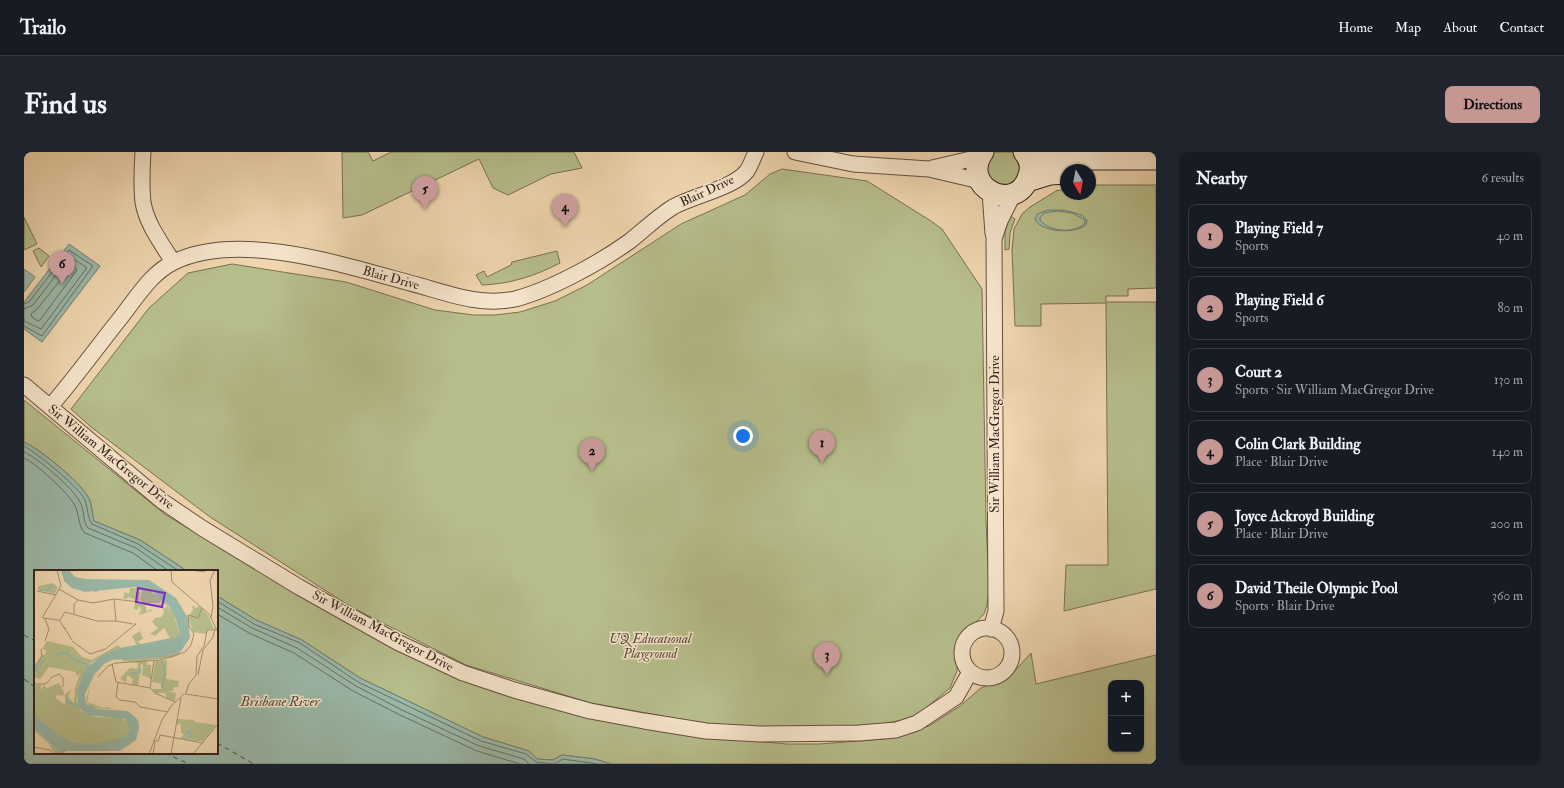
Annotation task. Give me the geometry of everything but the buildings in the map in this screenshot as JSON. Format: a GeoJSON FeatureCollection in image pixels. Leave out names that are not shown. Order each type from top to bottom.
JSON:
{"type":"FeatureCollection","features":[{"type":"Feature","properties":{"kind":"street"},"geometry":{"type":"LineString","coordinates":[[143,152],[141,176],[143,203],[152,226],[173,262]]}},
{"type":"Feature","properties":{"kind":"street","name":"Blair Drive"},"geometry":{"type":"LineString","coordinates":[[50,407],[150,280],[173,262],[203,253],[235,249],[289,253],[327,261],[467,299],[494,301],[515,299],[550,286],[580,271],[629,242],[673,207],[730,182],[746,172],[756,152]]}},
{"type":"Feature","properties":{"kind":"street"},"geometry":{"type":"LineString","coordinates":[[795,152],[853,164],[929,169],[985,187],[1006,196],[1021,187],[1050,174],[1060,173]]}},
{"type":"Feature","properties":{"kind":"street"},"geometry":{"type":"LineString","coordinates":[[1021,187],[1030,173],[1030,164],[1024,152]]}},
{"type":"Feature","properties":{"kind":"street"},"geometry":{"type":"LineString","coordinates":[[1028,152],[1055,159],[1156,160]]}},
{"type":"Feature","properties":{"kind":"street"},"geometry":{"type":"LineString","coordinates":[[929,169],[981,155],[977,173],[985,187]]}},
{"type":"Feature","properties":{"kind":"street"},"geometry":{"type":"LineString","coordinates":[[1096,172],[1156,172]]}},
{"type":"Feature","properties":{"kind":"street","name":"Sir William MacGregor Drive"},"geometry":{"type":"LineString","coordinates":[[985,187],[994,239],[996,611],[991,629]]}},
{"type":"Feature","properties":{"kind":"street","name":"Sir William MacGregor Drive"},"geometry":{"type":"LineString","coordinates":[[994,239],[1000,221],[1021,187]]}},
{"type":"Feature","properties":{"kind":"street","name":"Sir William MacGregor Drive"},"geometry":{"type":"LineString","coordinates":[[24,386],[162,501],[202,528],[349,616],[397,642],[462,673],[514,690],[590,711],[644,722],[706,731],[760,734],[859,733],[896,730],[917,723],[956,697],[970,672]]}},
{"type":"Feature","properties":{"kind":"street"},"geometry":{"type":"LineString","coordinates":[[981,629],[991,629],[1000,632],[1006,637],[1012,650],[1010,664],[1004,671],[990,678],[982,678],[970,672],[962,658],[964,644],[973,632],[981,629]]}},
{"type":"Feature","properties":{"kind":"green space"},"geometry":{"type":"Polygon","coordinates":[[[342,152],[368,152],[373,161],[391,152],[574,152],[582,168],[551,174],[508,195],[493,188],[479,159],[362,215],[343,218],[342,152]]]}},
{"type":"Feature","properties":{"kind":"green space"},"geometry":{"type":"Polygon","coordinates":[[[994,152],[1014,152],[1017,154],[1022,175],[1005,188],[986,178],[989,156],[994,152]]]}},
{"type":"Feature","properties":{"kind":"green space","name":"UQ Educational Playground"},"geometry":{"type":"Polygon","coordinates":[[[782,169],[867,181],[942,229],[982,289],[986,520],[989,589],[987,605],[984,614],[963,635],[960,641],[957,671],[950,688],[914,718],[859,728],[718,726],[591,703],[466,665],[353,608],[210,517],[91,427],[71,409],[149,308],[188,273],[232,264],[346,282],[435,310],[474,315],[495,315],[520,312],[555,301],[587,285],[681,224],[745,195],[770,174],[782,169]]]}},
{"type":"Feature","properties":{"kind":"green space"},"geometry":{"type":"Polygon","coordinates":[[[1096,185],[1156,185],[1156,288],[1128,289],[1128,296],[1106,296],[1106,302],[1156,302],[1156,589],[1064,611],[1066,565],[1108,565],[1106,303],[1041,304],[1041,326],[1015,326],[1012,250],[1014,229],[1022,214],[1030,207],[1056,191],[1060,190],[1060,200],[1096,200],[1096,185]]]}},
{"type":"Feature","properties":{"kind":"green space"},"geometry":{"type":"Polygon","coordinates":[[[1010,216],[1015,219],[1010,233],[1009,249],[1005,250],[1005,232],[1010,216]]]}},
{"type":"Feature","properties":{"kind":"green space"},"geometry":{"type":"Polygon","coordinates":[[[24,217],[37,244],[24,250],[24,217]]]}},
{"type":"Feature","properties":{"kind":"green space"},"geometry":{"type":"Polygon","coordinates":[[[39,248],[49,256],[41,267],[33,251],[39,248]]]}},
{"type":"Feature","properties":{"kind":"green space"},"geometry":{"type":"Polygon","coordinates":[[[557,251],[560,263],[541,272],[512,281],[482,285],[476,275],[484,271],[487,277],[511,265],[512,262],[557,251]]]}},
{"type":"Feature","properties":{"kind":"green space"},"geometry":{"type":"Polygon","coordinates":[[[24,400],[166,515],[278,582],[485,687],[689,735],[787,744],[819,744],[884,739],[929,726],[960,706],[981,688],[1010,676],[1031,653],[1036,684],[1156,655],[1156,764],[611,764],[595,759],[562,755],[553,760],[536,759],[529,751],[483,737],[360,678],[302,640],[256,620],[218,597],[218,570],[185,570],[140,540],[94,521],[90,502],[83,490],[59,466],[24,442],[24,400]]]}},
{"type":"Feature","properties":{"kind":"water"},"geometry":{"type":"Polygon","coordinates":[[[1048,210],[1064,210],[1082,215],[1087,220],[1086,225],[1081,228],[1067,231],[1059,231],[1044,227],[1038,224],[1035,219],[1037,214],[1048,210]],[[1057,211],[1044,213],[1040,220],[1044,224],[1056,229],[1069,230],[1081,227],[1085,223],[1085,220],[1072,213],[1057,211]]]}},
{"type":"Feature","properties":{"kind":"water"},"geometry":{"type":"Polygon","coordinates":[[[69,244],[100,266],[42,342],[24,329],[24,302],[69,244]]]}},
{"type":"Feature","properties":{"kind":"water"},"geometry":{"type":"Polygon","coordinates":[[[24,269],[35,277],[24,292],[24,269]]]}},
{"type":"Feature","properties":{"kind":"water","name":"Brisbane River"},"geometry":{"type":"Polygon","coordinates":[[[24,442],[59,466],[77,483],[88,497],[94,521],[140,540],[185,570],[34,570],[34,754],[218,754],[218,597],[256,620],[302,640],[360,678],[483,737],[529,751],[537,759],[553,760],[562,755],[595,759],[611,764],[24,764],[24,442]]]}},
{"type":"Feature","properties":{"kind":"ferry route"},"geometry":{"type":"LineString","coordinates":[[24,635],[34,640]]}},
{"type":"Feature","properties":{"kind":"ferry route"},"geometry":{"type":"LineString","coordinates":[[24,679],[34,686]]}},
{"type":"Feature","properties":{"kind":"ferry route"},"geometry":{"type":"LineString","coordinates":[[218,744],[254,764]]}},
{"type":"Feature","properties":{"kind":"ferry route"},"geometry":{"type":"LineString","coordinates":[[167,754],[189,764]]}},
{"type":"Feature","properties":{"kind":"place","name":"Joyce Ackroyd Building"},"geometry":{"type":"Point","coordinates":[425,209]}},
{"type":"Feature","properties":{"kind":"place","name":"Colin Clark Building"},"geometry":{"type":"Point","coordinates":[565,227]}},
{"type":"Feature","properties":{"kind":"place","name":"David Theile Olympic Pool"},"geometry":{"type":"Point","coordinates":[62,284]}},
{"type":"Feature","properties":{"kind":"place","name":"Playing Field 7"},"geometry":{"type":"Point","coordinates":[822,463]}},
{"type":"Feature","properties":{"kind":"place","name":"Playing Field 6"},"geometry":{"type":"Point","coordinates":[592,471]}},
{"type":"Feature","properties":{"kind":"place","name":"Court 2"},"geometry":{"type":"Point","coordinates":[827,675]}}]}
